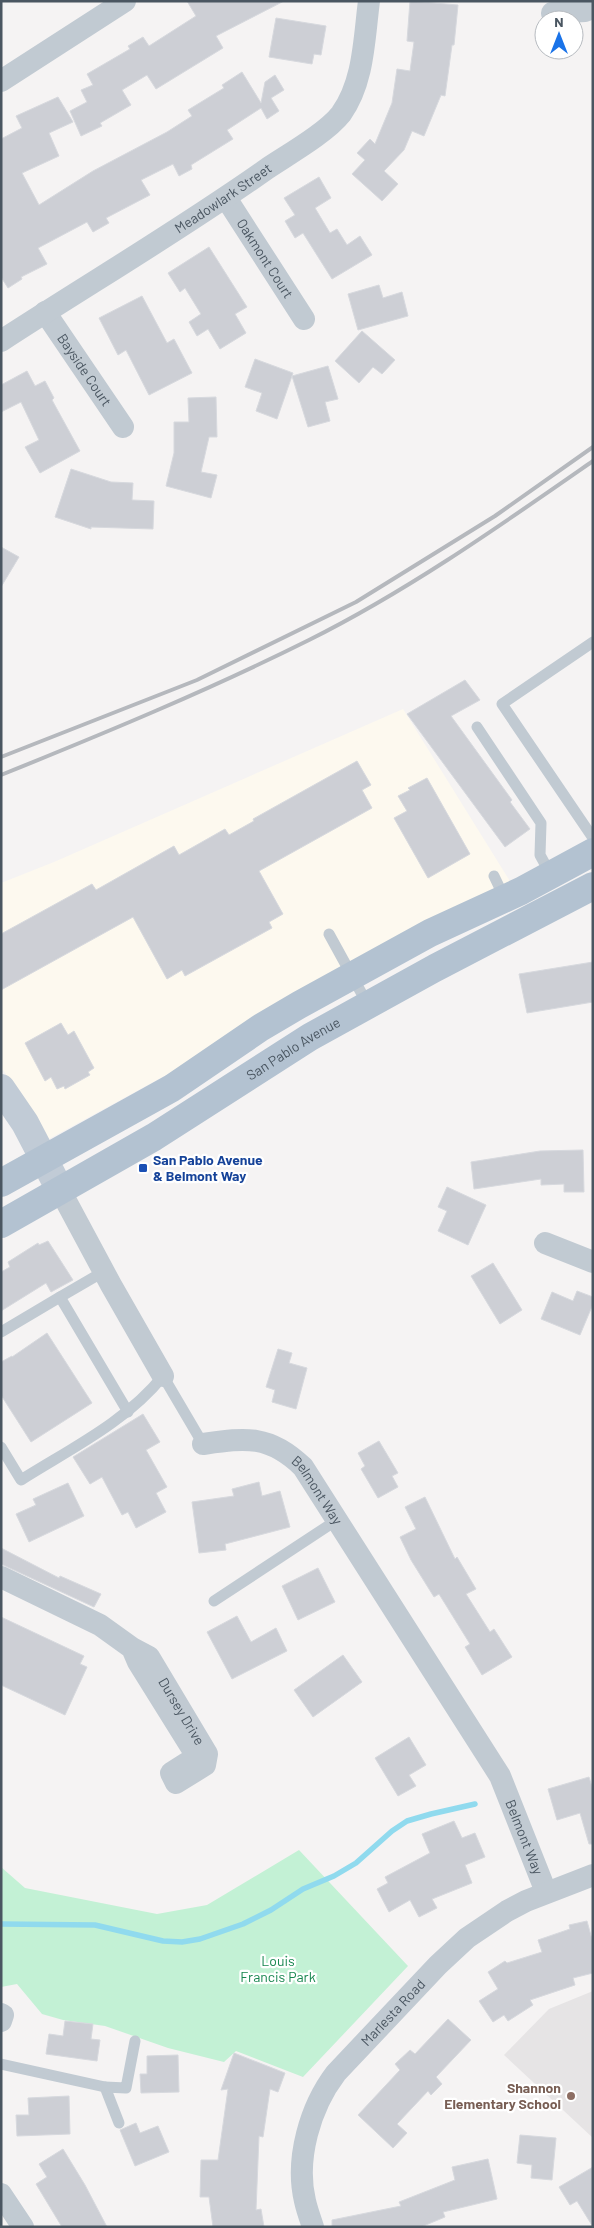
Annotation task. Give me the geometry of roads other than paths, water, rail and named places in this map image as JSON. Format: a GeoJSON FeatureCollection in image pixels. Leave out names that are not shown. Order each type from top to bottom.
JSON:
{"type":"FeatureCollection","features":[{"type":"Feature","properties":{"kind":"main road"},"geometry":{"type":"LineString","coordinates":[[1,1183],[172,1088],[260,1028],[430,933],[500,888],[551,875],[593,852]]}},
{"type":"Feature","properties":{"kind":"main road","name":"San Pablo Avenue"},"geometry":{"type":"LineString","coordinates":[[1,1224],[168,1128],[286,1051],[368,1005],[593,886]]}},
{"type":"Feature","properties":{"kind":"street"},"geometry":{"type":"LineString","coordinates":[[1,81],[125,1]]}},
{"type":"Feature","properties":{"kind":"street","name":"Meadowlark Street"},"geometry":{"type":"LineString","coordinates":[[1,341],[226,198],[331,124],[340,115],[352,95],[359,71],[369,1]]}},
{"type":"Feature","properties":{"kind":"street","name":"Oakmont Court"},"geometry":{"type":"LineString","coordinates":[[226,198],[304,319]]}},
{"type":"Feature","properties":{"kind":"street","name":"Bayside Court"},"geometry":{"type":"LineString","coordinates":[[46,312],[123,427]]}},
{"type":"Feature","properties":{"kind":"street","name":"Belmont Way"},"geometry":{"type":"LineString","coordinates":[[1,1088],[25,1123],[104,1272],[163,1376]]}},
{"type":"Feature","properties":{"kind":"street"},"geometry":{"type":"LineString","coordinates":[[545,1243],[593,1262]]}},
{"type":"Feature","properties":{"kind":"street","name":"Belmont Way"},"geometry":{"type":"LineString","coordinates":[[203,1444],[242,1438],[280,1449],[292,1456],[303,1467],[500,1776],[546,1892]]}},
{"type":"Feature","properties":{"kind":"street","name":"Dursey Drive"},"geometry":{"type":"LineString","coordinates":[[1,1577],[100,1625],[132,1648],[149,1657],[207,1754],[205,1766],[176,1783],[170,1773],[193,1759],[196,1755],[138,1662],[132,1648]]}},
{"type":"Feature","properties":{"kind":"street","name":"Marlesta Road"},"geometry":{"type":"LineString","coordinates":[[313,2227],[304,2194],[304,2151],[315,2111],[328,2085],[438,1965],[468,1938],[507,1911],[546,1892],[593,1875]]}},
{"type":"Feature","properties":{"kind":"street"},"geometry":{"type":"LineString","coordinates":[[1,2194],[23,2227]]}},
{"type":"Feature","properties":{"kind":"lane"},"geometry":{"type":"LineString","coordinates":[[593,642],[502,704],[593,838]]}},
{"type":"Feature","properties":{"kind":"lane"},"geometry":{"type":"LineString","coordinates":[[477,727],[541,823],[540,855],[551,875]]}},
{"type":"Feature","properties":{"kind":"lane"},"geometry":{"type":"LineString","coordinates":[[329,934],[368,1005]]}},
{"type":"Feature","properties":{"kind":"lane"},"geometry":{"type":"LineString","coordinates":[[1,1332],[104,1272]]}},
{"type":"Feature","properties":{"kind":"lane"},"geometry":{"type":"LineString","coordinates":[[60,1296],[128,1412]]}},
{"type":"Feature","properties":{"kind":"lane"},"geometry":{"type":"LineString","coordinates":[[1,1447],[21,1480],[128,1412],[150,1393],[163,1376]]}},
{"type":"Feature","properties":{"kind":"lane","name":"Belmont Way"},"geometry":{"type":"LineString","coordinates":[[163,1376],[203,1444]]}},
{"type":"Feature","properties":{"kind":"lane"},"geometry":{"type":"LineString","coordinates":[[214,1601],[337,1520]]}},
{"type":"Feature","properties":{"kind":"lane"},"geometry":{"type":"LineString","coordinates":[[1,2064],[105,2087],[126,2088],[135,2041]]}},
{"type":"Feature","properties":{"kind":"lane"},"geometry":{"type":"LineString","coordinates":[[105,2087],[119,2123]]}},
{"type":"Feature","properties":{"kind":"waterway"},"geometry":{"type":"LineString","coordinates":[[1,1924],[95,1925],[163,1941],[182,1942],[200,1939],[243,1924],[271,1910],[303,1889],[334,1876],[356,1863],[392,1831],[407,1821],[475,1804]]}},
{"type":"Feature","properties":{"kind":"railway"},"geometry":{"type":"LineString","coordinates":[[1,757],[197,680],[356,602],[495,516],[593,447]]}},
{"type":"Feature","properties":{"kind":"railway"},"geometry":{"type":"LineString","coordinates":[[1,775],[195,694],[346,621],[454,556],[593,461]]}},
{"type":"Feature","properties":{"kind":"place","name":"San Pablo Avenue & Belmont Way"},"geometry":{"type":"Point","coordinates":[143,1168]}},
{"type":"Feature","properties":{"kind":"place","name":"Shannon Elementary School"},"geometry":{"type":"Point","coordinates":[571,2096]}},
{"type":"Feature","properties":{"kind":"park label","name":"Louis Francis Park"},"geometry":{"type":"Point","coordinates":[278,1969]}}]}
